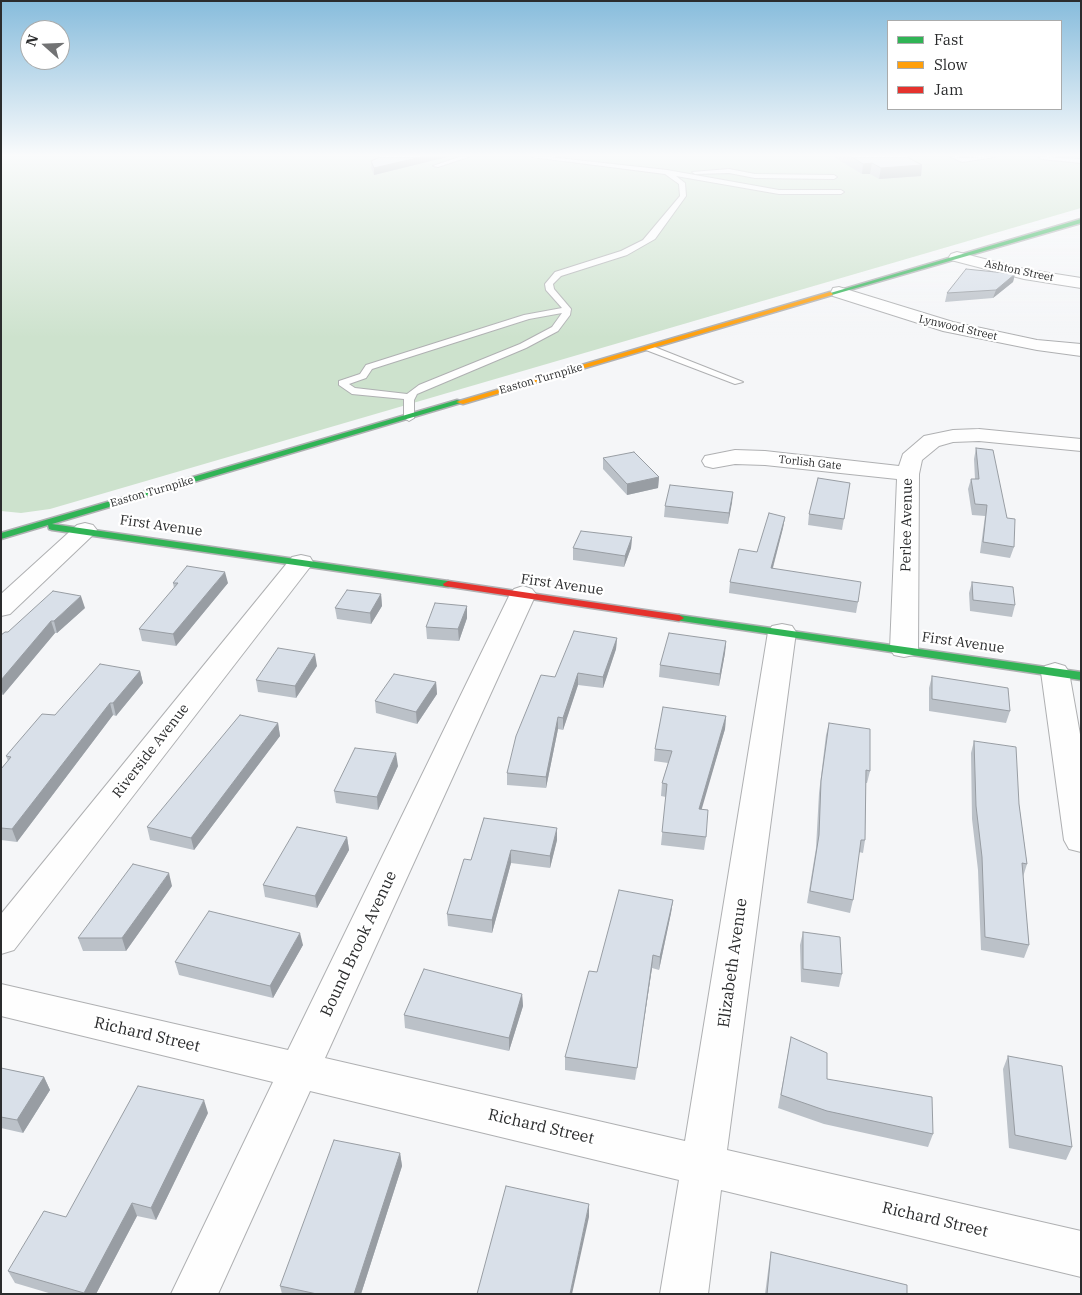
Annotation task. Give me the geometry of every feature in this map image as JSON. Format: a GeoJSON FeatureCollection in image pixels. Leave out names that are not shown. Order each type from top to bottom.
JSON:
{"type":"FeatureCollection","features":[{"type":"Feature","properties":{"kind":"main road","name":"Easton Turnpike"},"geometry":{"type":"LineString","coordinates":[[1,536],[1081,221]]}},
{"type":"Feature","properties":{"kind":"main road"},"geometry":{"type":"LineString","coordinates":[[148,506],[186,483]]}},
{"type":"Feature","properties":{"kind":"main road","name":"First Avenue"},"geometry":{"type":"LineString","coordinates":[[11,522],[155,540],[1068,674]]}},
{"type":"Feature","properties":{"kind":"main road"},"geometry":{"type":"LineString","coordinates":[[136,525],[139,530],[155,540]]}},
{"type":"Feature","properties":{"kind":"street","name":"Ashton Street"},"geometry":{"type":"LineString","coordinates":[[957,257],[1024,274],[1081,282]]}},
{"type":"Feature","properties":{"kind":"street","name":"Lynwood Street"},"geometry":{"type":"LineString","coordinates":[[839,292],[949,327],[1037,345],[1081,350]]}},
{"type":"Feature","properties":{"kind":"street","name":"Perlee Avenue"},"geometry":{"type":"LineString","coordinates":[[904,650],[908,474],[911,459],[920,449],[932,441],[953,436],[978,435],[1081,445]]}},
{"type":"Feature","properties":{"kind":"street","name":"Torlish Gate"},"geometry":{"type":"LineString","coordinates":[[713,461],[735,457],[765,458],[908,474]]}},
{"type":"Feature","properties":{"kind":"street"},"geometry":{"type":"LineString","coordinates":[[1,608],[85,530]]}},
{"type":"Feature","properties":{"kind":"street","name":"Riverside Avenue"},"geometry":{"type":"LineString","coordinates":[[1,940],[301,562]]}},
{"type":"Feature","properties":{"kind":"street","name":"Bound Brook Avenue"},"geometry":{"type":"LineString","coordinates":[[194,1294],[524,594]]}},
{"type":"Feature","properties":{"kind":"street","name":"Elizabeth Avenue"},"geometry":{"type":"LineString","coordinates":[[684,1294],[782,632]]}},
{"type":"Feature","properties":{"kind":"street"},"geometry":{"type":"LineString","coordinates":[[1068,674],[1081,840]]}},
{"type":"Feature","properties":{"kind":"street","name":"Richard Street"},"geometry":{"type":"LineString","coordinates":[[1,1000],[1081,1254]]}},
{"type":"Feature","properties":{"kind":"lane"},"geometry":{"type":"LineString","coordinates":[[409,418],[410,397],[422,386],[542,337],[555,329],[566,315],[564,303],[550,290],[549,284],[558,274],[624,253],[652,237],[667,217]]}},
{"type":"Feature","properties":{"kind":"lane"},"geometry":{"type":"LineString","coordinates":[[410,397],[352,391],[342,383],[363,376],[369,367],[527,317],[566,310]]}},
{"type":"Feature","properties":{"kind":"lane"},"geometry":{"type":"LineString","coordinates":[[649,348],[738,382]]}},
{"type":"Feature","properties":{"kind":"green space"},"geometry":{"type":"Polygon","coordinates":[[[1,217],[1049,217],[50,509],[21,513],[1,511],[1,217]]]}},
{"type":"Feature","properties":{"kind":"building"},"geometry":{"type":"Polygon","coordinates":[[[966,269],[1015,274],[996,290],[947,293],[966,269]]]}},
{"type":"Feature","properties":{"kind":"building"},"geometry":{"type":"Polygon","coordinates":[[[976,448],[993,450],[1007,518],[1015,519],[1014,547],[983,542],[987,505],[975,504],[971,479],[979,479],[976,448]]]}},
{"type":"Feature","properties":{"kind":"building"},"geometry":{"type":"Polygon","coordinates":[[[634,452],[659,477],[627,484],[603,458],[634,452]]]}},
{"type":"Feature","properties":{"kind":"building"},"geometry":{"type":"Polygon","coordinates":[[[818,478],[850,483],[844,519],[809,514],[818,478]]]}},
{"type":"Feature","properties":{"kind":"building"},"geometry":{"type":"Polygon","coordinates":[[[670,485],[733,492],[729,513],[665,506],[670,485]]]}},
{"type":"Feature","properties":{"kind":"building"},"geometry":{"type":"Polygon","coordinates":[[[769,513],[785,517],[771,568],[861,582],[858,602],[730,582],[739,549],[757,552],[769,513]]]}},
{"type":"Feature","properties":{"kind":"building"},"geometry":{"type":"Polygon","coordinates":[[[581,531],[632,537],[625,556],[573,548],[581,531]]]}},
{"type":"Feature","properties":{"kind":"building"},"geometry":{"type":"Polygon","coordinates":[[[187,566],[225,572],[173,634],[139,629],[178,583],[173,583],[187,566]]]}},
{"type":"Feature","properties":{"kind":"building"},"geometry":{"type":"Polygon","coordinates":[[[972,582],[1013,587],[1015,605],[973,600],[972,582]]]}},
{"type":"Feature","properties":{"kind":"building"},"geometry":{"type":"Polygon","coordinates":[[[347,590],[381,594],[370,613],[335,608],[347,590]]]}},
{"type":"Feature","properties":{"kind":"building"},"geometry":{"type":"Polygon","coordinates":[[[53,591],[81,596],[54,621],[51,621],[1,680],[1,635],[8,632],[53,591]]]}},
{"type":"Feature","properties":{"kind":"building"},"geometry":{"type":"Polygon","coordinates":[[[435,603],[467,606],[458,629],[426,627],[435,603]]]}},
{"type":"Feature","properties":{"kind":"building"},"geometry":{"type":"Polygon","coordinates":[[[574,631],[617,638],[603,677],[578,673],[563,718],[558,717],[546,777],[507,773],[516,736],[541,675],[555,677],[574,631]]]}},
{"type":"Feature","properties":{"kind":"building"},"geometry":{"type":"Polygon","coordinates":[[[669,633],[726,641],[720,674],[660,665],[669,633]]]}},
{"type":"Feature","properties":{"kind":"building"},"geometry":{"type":"Polygon","coordinates":[[[278,648],[315,654],[295,686],[256,680],[278,648]]]}},
{"type":"Feature","properties":{"kind":"building"},"geometry":{"type":"Polygon","coordinates":[[[100,664],[140,671],[113,703],[110,703],[12,829],[1,828],[1,769],[11,757],[6,756],[42,714],[55,715],[100,664]]]}},
{"type":"Feature","properties":{"kind":"building"},"geometry":{"type":"Polygon","coordinates":[[[394,674],[436,682],[416,712],[375,701],[394,674]]]}},
{"type":"Feature","properties":{"kind":"building"},"geometry":{"type":"Polygon","coordinates":[[[932,676],[1008,688],[1010,711],[932,699],[932,676]]]}},
{"type":"Feature","properties":{"kind":"building"},"geometry":{"type":"Polygon","coordinates":[[[663,707],[726,716],[699,809],[708,810],[706,837],[662,832],[667,784],[662,783],[672,751],[655,749],[663,707]]]}},
{"type":"Feature","properties":{"kind":"building"},"geometry":{"type":"Polygon","coordinates":[[[240,715],[278,723],[191,838],[147,827],[240,715]]]}},
{"type":"Feature","properties":{"kind":"building"},"geometry":{"type":"Polygon","coordinates":[[[829,723],[870,729],[870,771],[866,770],[865,840],[861,840],[853,900],[810,891],[819,835],[821,781],[829,723]]]}},
{"type":"Feature","properties":{"kind":"building"},"geometry":{"type":"Polygon","coordinates":[[[974,741],[1016,747],[1019,804],[1027,864],[1022,863],[1029,945],[985,937],[982,857],[976,806],[974,741]]]}},
{"type":"Feature","properties":{"kind":"building"},"geometry":{"type":"Polygon","coordinates":[[[355,748],[396,753],[377,797],[334,791],[355,748]]]}},
{"type":"Feature","properties":{"kind":"building"},"geometry":{"type":"Polygon","coordinates":[[[484,818],[557,828],[550,856],[511,850],[492,920],[447,914],[464,859],[471,860],[484,818]]]}},
{"type":"Feature","properties":{"kind":"building"},"geometry":{"type":"Polygon","coordinates":[[[297,827],[347,837],[315,896],[263,885],[297,827]]]}},
{"type":"Feature","properties":{"kind":"building"},"geometry":{"type":"Polygon","coordinates":[[[133,864],[169,873],[122,938],[78,938],[133,864]]]}},
{"type":"Feature","properties":{"kind":"building"},"geometry":{"type":"Polygon","coordinates":[[[619,890],[673,900],[660,957],[653,955],[637,1068],[565,1057],[589,971],[597,972],[619,890]]]}},
{"type":"Feature","properties":{"kind":"building"},"geometry":{"type":"Polygon","coordinates":[[[209,911],[300,933],[270,986],[175,962],[209,911]]]}},
{"type":"Feature","properties":{"kind":"building"},"geometry":{"type":"Polygon","coordinates":[[[803,932],[840,937],[842,974],[803,969],[803,932]]]}},
{"type":"Feature","properties":{"kind":"building"},"geometry":{"type":"Polygon","coordinates":[[[424,969],[522,994],[509,1038],[404,1015],[424,969]]]}},
{"type":"Feature","properties":{"kind":"building"},"geometry":{"type":"Polygon","coordinates":[[[791,1037],[827,1053],[827,1079],[932,1097],[933,1134],[827,1111],[781,1095],[791,1037]]]}},
{"type":"Feature","properties":{"kind":"building"},"geometry":{"type":"Polygon","coordinates":[[[1008,1056],[1062,1066],[1072,1147],[1015,1135],[1008,1056]]]}},
{"type":"Feature","properties":{"kind":"building"},"geometry":{"type":"Polygon","coordinates":[[[1,1068],[44,1077],[17,1120],[1,1117],[1,1068]]]}},
{"type":"Feature","properties":{"kind":"building"},"geometry":{"type":"Polygon","coordinates":[[[138,1086],[204,1100],[151,1208],[132,1203],[84,1293],[8,1271],[44,1211],[66,1217],[138,1086]]]}},
{"type":"Feature","properties":{"kind":"building"},"geometry":{"type":"Polygon","coordinates":[[[334,1140],[400,1153],[354,1294],[317,1294],[280,1286],[334,1140]]]}},
{"type":"Feature","properties":{"kind":"building"},"geometry":{"type":"Polygon","coordinates":[[[506,1186],[589,1204],[570,1294],[477,1294],[506,1186]]]}},
{"type":"Feature","properties":{"kind":"building"},"geometry":{"type":"Polygon","coordinates":[[[771,1252],[907,1285],[907,1294],[767,1294],[771,1252]]]}},
{"type":"Feature","properties":{"kind":"traffic: fast"},"geometry":{"type":"LineString","coordinates":[[830,294],[1081,221]]}},
{"type":"Feature","properties":{"kind":"traffic: fast"},"geometry":{"type":"LineString","coordinates":[[1,536],[460,402]]}},
{"type":"Feature","properties":{"kind":"traffic: fast"},"geometry":{"type":"LineString","coordinates":[[52,527],[448,584]]}},
{"type":"Feature","properties":{"kind":"traffic: fast"},"geometry":{"type":"LineString","coordinates":[[679,618],[1081,676]]}},
{"type":"Feature","properties":{"kind":"traffic: slow"},"geometry":{"type":"LineString","coordinates":[[460,402],[830,294]]}},
{"type":"Feature","properties":{"kind":"traffic: jam"},"geometry":{"type":"LineString","coordinates":[[448,584],[679,618]]}}]}
